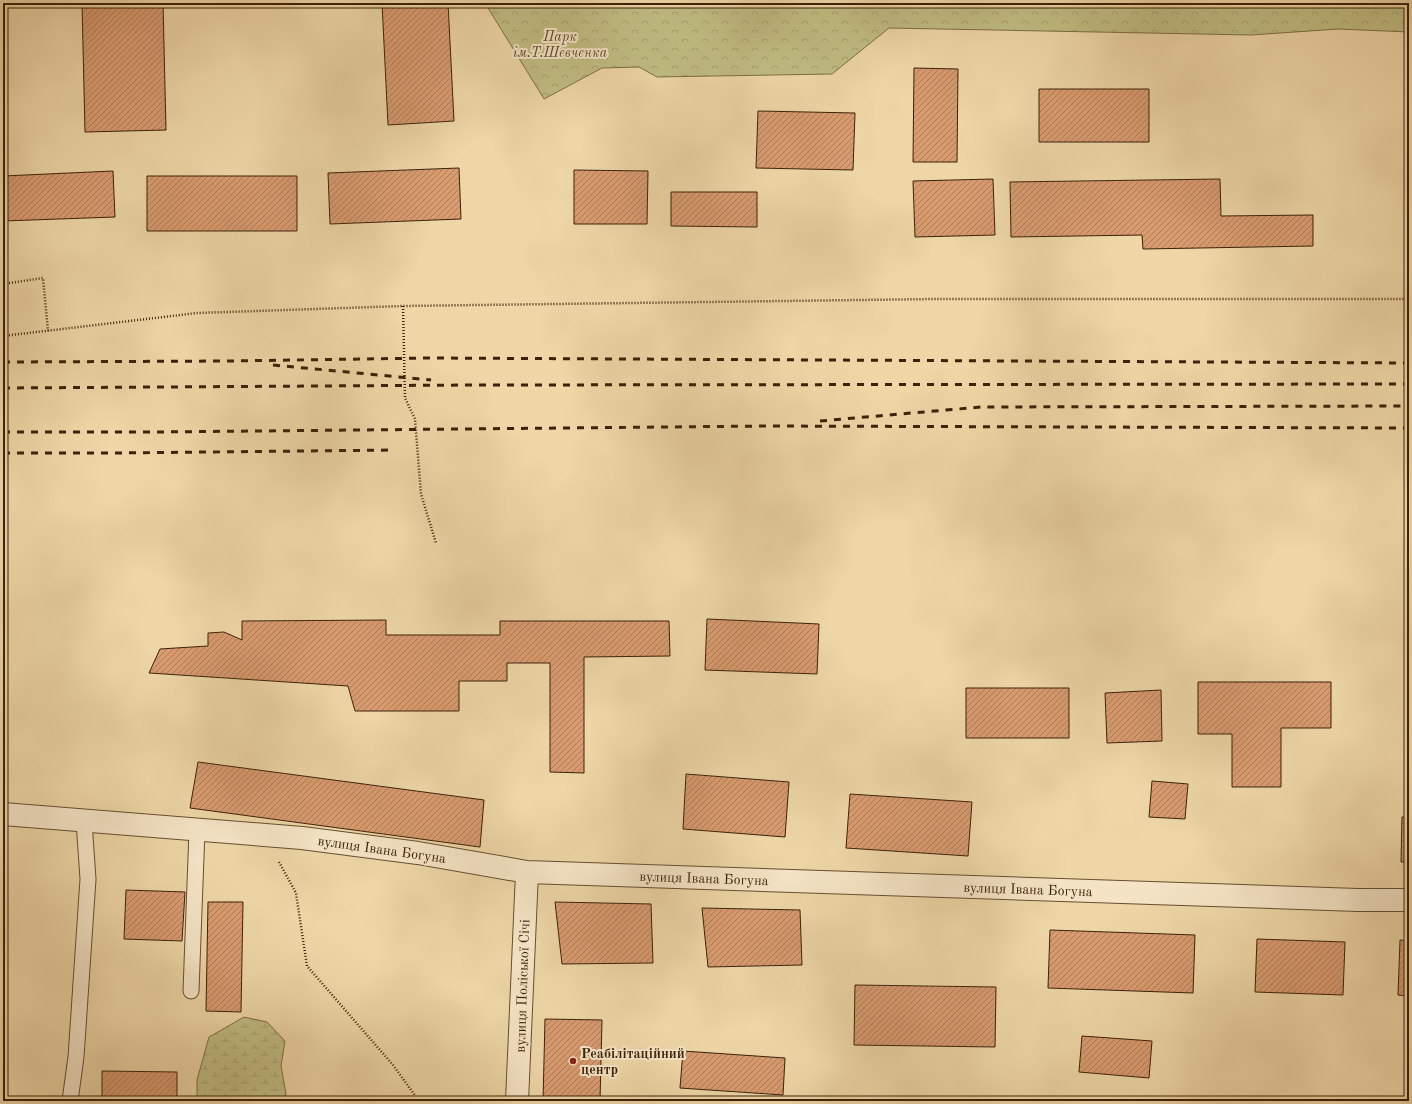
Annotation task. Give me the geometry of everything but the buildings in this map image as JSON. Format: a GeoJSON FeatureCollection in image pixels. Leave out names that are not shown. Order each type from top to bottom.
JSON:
{"type":"FeatureCollection","features":[{"type":"Feature","properties":{"kind":"street","name":"вулиця Івана Богуна"},"geometry":{"type":"LineString","coordinates":[[3,814],[302,838],[418,853],[527,872],[1358,900],[1409,900]]}},
{"type":"Feature","properties":{"kind":"street","name":"вулиця Поліської Січі"},"geometry":{"type":"LineString","coordinates":[[517,1101],[527,872]]}},
{"type":"Feature","properties":{"kind":"lane"},"geometry":{"type":"LineString","coordinates":[[70,1101],[76,1058],[88,879],[84,821]]}},
{"type":"Feature","properties":{"kind":"lane"},"geometry":{"type":"LineString","coordinates":[[191,991],[197,830]]}},
{"type":"Feature","properties":{"kind":"path"},"geometry":{"type":"LineString","coordinates":[[3,284],[43,278],[48,331]]}},
{"type":"Feature","properties":{"kind":"path"},"geometry":{"type":"LineString","coordinates":[[3,336],[196,313],[403,306],[934,299],[1409,299]]}},
{"type":"Feature","properties":{"kind":"path"},"geometry":{"type":"LineString","coordinates":[[403,306],[405,398],[415,419],[421,494],[436,543]]}},
{"type":"Feature","properties":{"kind":"path"},"geometry":{"type":"LineString","coordinates":[[266,835],[296,893],[307,966],[393,1065],[419,1101]]}},
{"type":"Feature","properties":{"kind":"green space","name":"Парк ім.Т.Шевченка"},"geometry":{"type":"Polygon","coordinates":[[[485,3],[1409,3],[1409,32],[1338,29],[1251,35],[889,28],[832,74],[657,77],[639,67],[602,68],[544,99],[485,3]]]}},
{"type":"Feature","properties":{"kind":"green space"},"geometry":{"type":"Polygon","coordinates":[[[244,1017],[267,1022],[285,1041],[281,1066],[286,1094],[284,1101],[197,1101],[197,1080],[209,1037],[244,1017]]]}},
{"type":"Feature","properties":{"kind":"railway"},"geometry":{"type":"LineString","coordinates":[[3,362],[429,358],[1409,363]]}},
{"type":"Feature","properties":{"kind":"railway"},"geometry":{"type":"LineString","coordinates":[[273,365],[431,380]]}},
{"type":"Feature","properties":{"kind":"railway"},"geometry":{"type":"LineString","coordinates":[[3,388],[474,385],[1409,384]]}},
{"type":"Feature","properties":{"kind":"railway"},"geometry":{"type":"LineString","coordinates":[[820,421],[981,407],[1409,406]]}},
{"type":"Feature","properties":{"kind":"railway"},"geometry":{"type":"LineString","coordinates":[[3,432],[766,426],[1409,428]]}},
{"type":"Feature","properties":{"kind":"railway"},"geometry":{"type":"LineString","coordinates":[[3,453],[395,450]]}},
{"type":"Feature","properties":{"kind":"place","name":"Реабілітаційний центр"},"geometry":{"type":"Point","coordinates":[573,1061]}}]}
